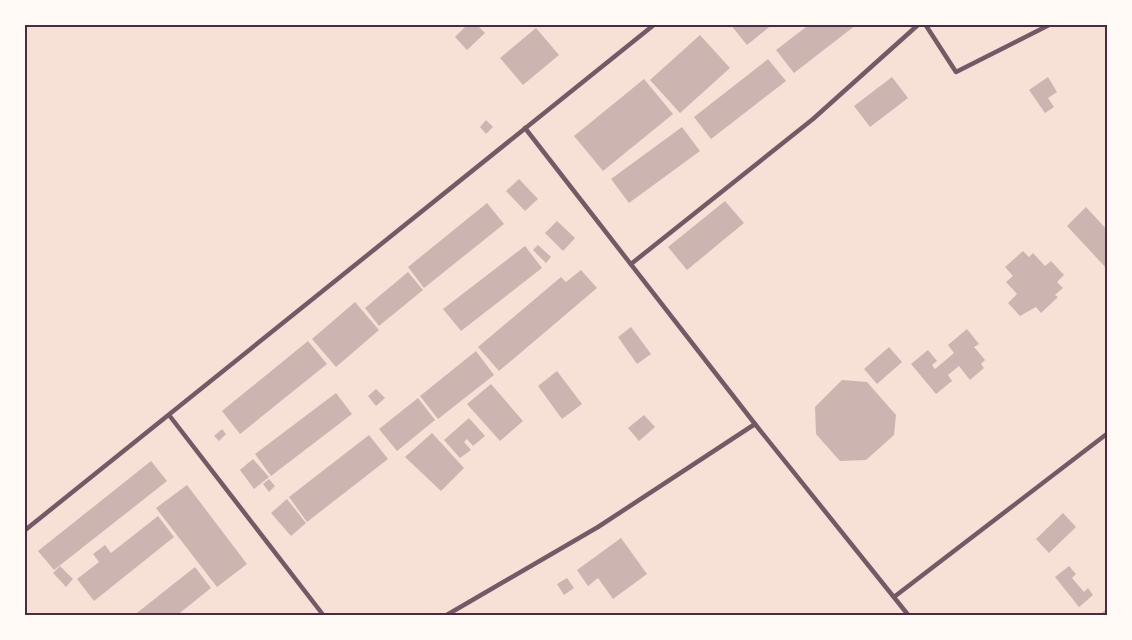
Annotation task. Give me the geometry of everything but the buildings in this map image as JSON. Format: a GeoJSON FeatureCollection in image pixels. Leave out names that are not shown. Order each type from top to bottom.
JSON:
{"type":"FeatureCollection","features":[{"type":"Feature","properties":{"kind":"lane"},"geometry":{"type":"LineString","coordinates":[[24,531],[655,24]]}},
{"type":"Feature","properties":{"kind":"lane"},"geometry":{"type":"LineString","coordinates":[[631,264],[813,119],[919,24]]}},
{"type":"Feature","properties":{"kind":"lane"},"geometry":{"type":"LineString","coordinates":[[925,24],[956,72],[1051,24]]}},
{"type":"Feature","properties":{"kind":"lane"},"geometry":{"type":"LineString","coordinates":[[525,128],[755,424],[909,616]]}},
{"type":"Feature","properties":{"kind":"lane"},"geometry":{"type":"LineString","coordinates":[[169,415],[324,616]]}},
{"type":"Feature","properties":{"kind":"lane"},"geometry":{"type":"LineString","coordinates":[[445,616],[598,527],[755,424]]}},
{"type":"Feature","properties":{"kind":"lane"},"geometry":{"type":"LineString","coordinates":[[894,597],[1108,433]]}}]}
